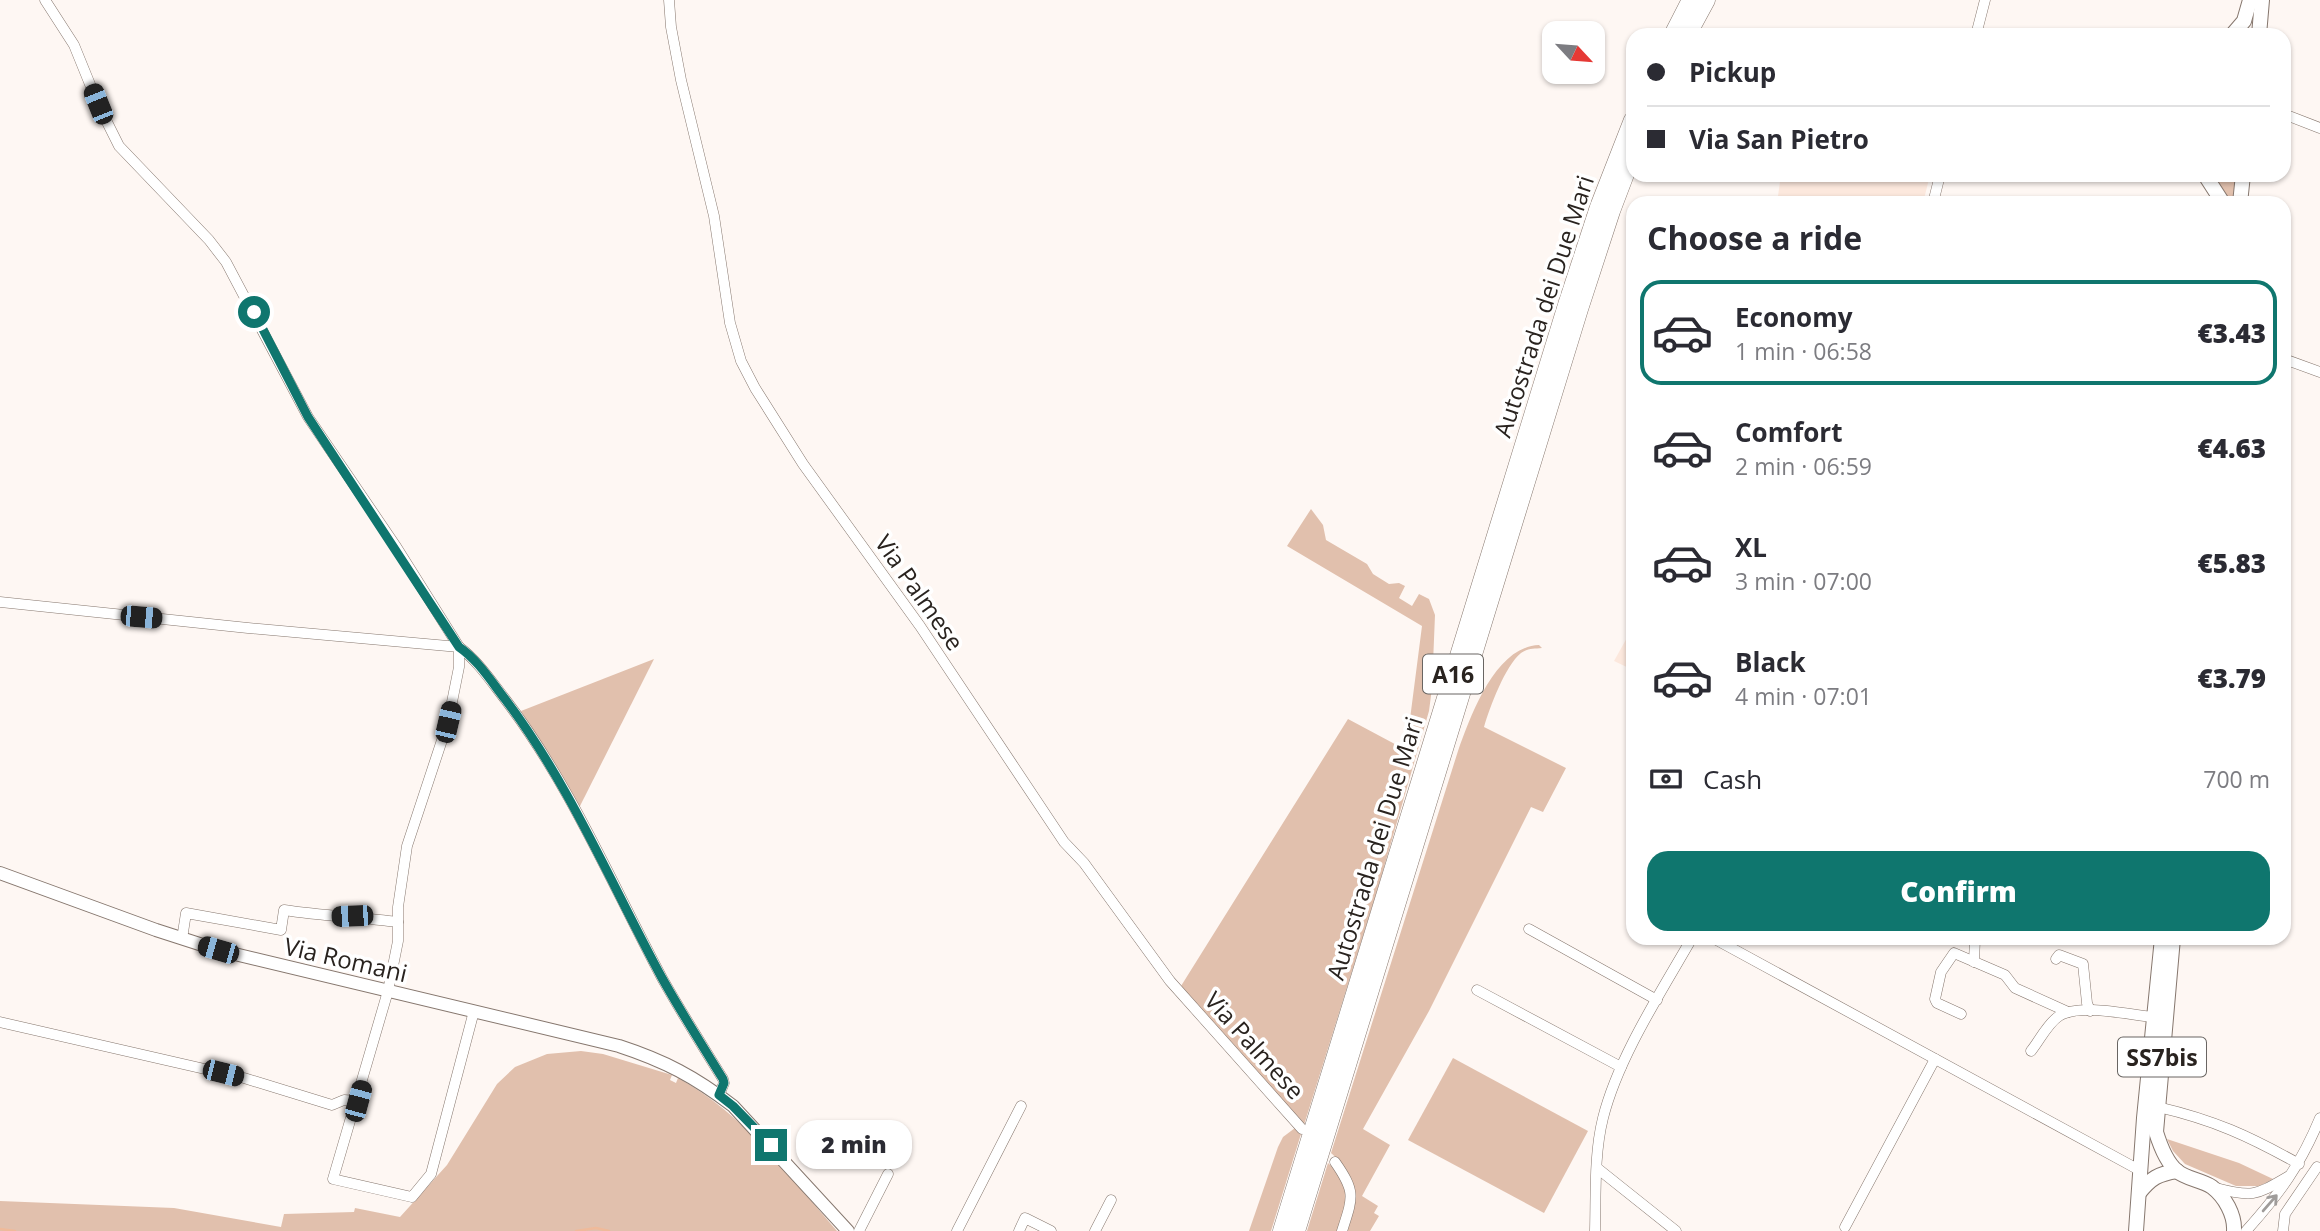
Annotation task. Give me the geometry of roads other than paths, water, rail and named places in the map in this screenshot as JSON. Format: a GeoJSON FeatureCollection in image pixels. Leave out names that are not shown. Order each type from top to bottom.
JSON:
{"type":"FeatureCollection","features":[{"type":"Feature","properties":{"kind":"highway"},"geometry":{"type":"LineString","coordinates":[[1677,28],[1691,0]]}},
{"type":"Feature","properties":{"kind":"highway"},"geometry":{"type":"LineString","coordinates":[[1691,28],[1706,0]]}},
{"type":"Feature","properties":{"kind":"highway","name":"Autostrada dei Due Mari"},"geometry":{"type":"LineString","coordinates":[[1282,1231],[1567,305],[1599,206],[1626,138]]}},
{"type":"Feature","properties":{"kind":"highway","name":"Autostrada dei Due Mari"},"geometry":{"type":"LineString","coordinates":[[1296,1231],[1583,296],[1626,171]]}},
{"type":"Feature","properties":{"kind":"main road"},"geometry":{"type":"LineString","coordinates":[[2238,28],[2244,21],[2250,0]]}},
{"type":"Feature","properties":{"kind":"main road"},"geometry":{"type":"LineString","coordinates":[[2260,28],[2262,0]]}},
{"type":"Feature","properties":{"kind":"main road","name":"SS7bis"},"geometry":{"type":"LineString","coordinates":[[2136,1231],[2161,945]]}},
{"type":"Feature","properties":{"kind":"main road","name":"SS7bis"},"geometry":{"type":"LineString","coordinates":[[2172,945],[2156,1132],[2162,1150],[2177,1171]]}},
{"type":"Feature","properties":{"kind":"main road"},"geometry":{"type":"LineString","coordinates":[[2140,1193],[2149,1181],[2159,1174],[2177,1171],[2212,1187],[2226,1203],[2234,1223],[2234,1231]]}},
{"type":"Feature","properties":{"kind":"street"},"geometry":{"type":"LineString","coordinates":[[45,0],[74,45],[102,114],[119,146],[209,240],[226,262],[308,417],[459,647],[468,653],[492,682],[548,760],[604,862],[663,979],[723,1079],[719,1095]]}},
{"type":"Feature","properties":{"kind":"street","name":"Via Palmese"},"geometry":{"type":"LineString","coordinates":[[668,0],[681,80],[714,216],[730,323],[741,361],[755,388],[803,464],[920,626],[1064,842],[1084,863],[1170,981],[1301,1129]]}},
{"type":"Feature","properties":{"kind":"street"},"geometry":{"type":"LineString","coordinates":[[1978,28],[1985,0]]}},
{"type":"Feature","properties":{"kind":"street"},"geometry":{"type":"LineString","coordinates":[[2291,117],[2320,128]]}},
{"type":"Feature","properties":{"kind":"street"},"geometry":{"type":"LineString","coordinates":[[2291,362],[2320,372]]}},
{"type":"Feature","properties":{"kind":"street"},"geometry":{"type":"LineString","coordinates":[[0,602],[459,647]]}},
{"type":"Feature","properties":{"kind":"street"},"geometry":{"type":"LineString","coordinates":[[459,647],[459,667],[448,722],[407,846],[398,907],[398,941],[388,991],[333,1179],[412,1197],[430,1174],[474,1010]]}},
{"type":"Feature","properties":{"kind":"street","name":"Via Romani"},"geometry":{"type":"LineString","coordinates":[[0,873],[182,939],[619,1046],[658,1059],[685,1073],[733,1106],[848,1231]]}},
{"type":"Feature","properties":{"kind":"street"},"geometry":{"type":"LineString","coordinates":[[182,939],[187,913],[281,930],[284,910],[398,922]]}},
{"type":"Feature","properties":{"kind":"street"},"geometry":{"type":"LineString","coordinates":[[1529,929],[1657,999]]}},
{"type":"Feature","properties":{"kind":"street"},"geometry":{"type":"LineString","coordinates":[[1595,1231],[1597,1168],[1603,1118],[1621,1068],[1688,945]]}},
{"type":"Feature","properties":{"kind":"street"},"geometry":{"type":"LineString","coordinates":[[1726,945],[2141,1171]]}},
{"type":"Feature","properties":{"kind":"street"},"geometry":{"type":"LineString","coordinates":[[1974,962],[1975,945]]}},
{"type":"Feature","properties":{"kind":"street"},"geometry":{"type":"LineString","coordinates":[[1961,1014],[1936,1002],[1941,972],[1954,953],[2005,975],[2019,990],[2068,1012],[2090,1011],[2154,1017]]}},
{"type":"Feature","properties":{"kind":"street"},"geometry":{"type":"LineString","coordinates":[[2056,959],[2064,955],[2083,964],[2090,1011]]}},
{"type":"Feature","properties":{"kind":"street"},"geometry":{"type":"LineString","coordinates":[[1477,989],[1621,1068]]}},
{"type":"Feature","properties":{"kind":"street"},"geometry":{"type":"LineString","coordinates":[[2031,1051],[2049,1025],[2068,1012]]}},
{"type":"Feature","properties":{"kind":"street"},"geometry":{"type":"LineString","coordinates":[[0,1022],[232,1075],[332,1105],[344,1100],[358,1101]]}},
{"type":"Feature","properties":{"kind":"street"},"geometry":{"type":"LineString","coordinates":[[1845,1227],[1935,1059]]}},
{"type":"Feature","properties":{"kind":"street"},"geometry":{"type":"LineString","coordinates":[[957,1231],[1021,1107]]}},
{"type":"Feature","properties":{"kind":"street"},"geometry":{"type":"LineString","coordinates":[[2158,1107],[2237,1131],[2319,1168],[2285,1214],[2283,1231]]}},
{"type":"Feature","properties":{"kind":"street"},"geometry":{"type":"LineString","coordinates":[[2246,1231],[2293,1174],[2320,1118]]}},
{"type":"Feature","properties":{"kind":"street"},"geometry":{"type":"LineString","coordinates":[[1335,1162],[1348,1181],[1352,1201],[1342,1231]]}},
{"type":"Feature","properties":{"kind":"street"},"geometry":{"type":"LineString","coordinates":[[1597,1168],[1676,1231]]}},
{"type":"Feature","properties":{"kind":"street"},"geometry":{"type":"LineString","coordinates":[[859,1231],[888,1174]]}},
{"type":"Feature","properties":{"kind":"street"},"geometry":{"type":"LineString","coordinates":[[2212,1187],[2257,1195],[2293,1174]]}},
{"type":"Feature","properties":{"kind":"street"},"geometry":{"type":"LineString","coordinates":[[1095,1231],[1111,1200]]}},
{"type":"Feature","properties":{"kind":"street"},"geometry":{"type":"LineString","coordinates":[[1019,1231],[1025,1218],[1051,1231]]}},
{"type":"Feature","properties":{"kind":"waterway"},"geometry":{"type":"LineString","coordinates":[[576,1231],[596,1228],[609,1231]]}},
{"type":"Feature","properties":{"kind":"waterway"},"geometry":{"type":"LineString","coordinates":[[0,1229],[15,1231]]}}]}
